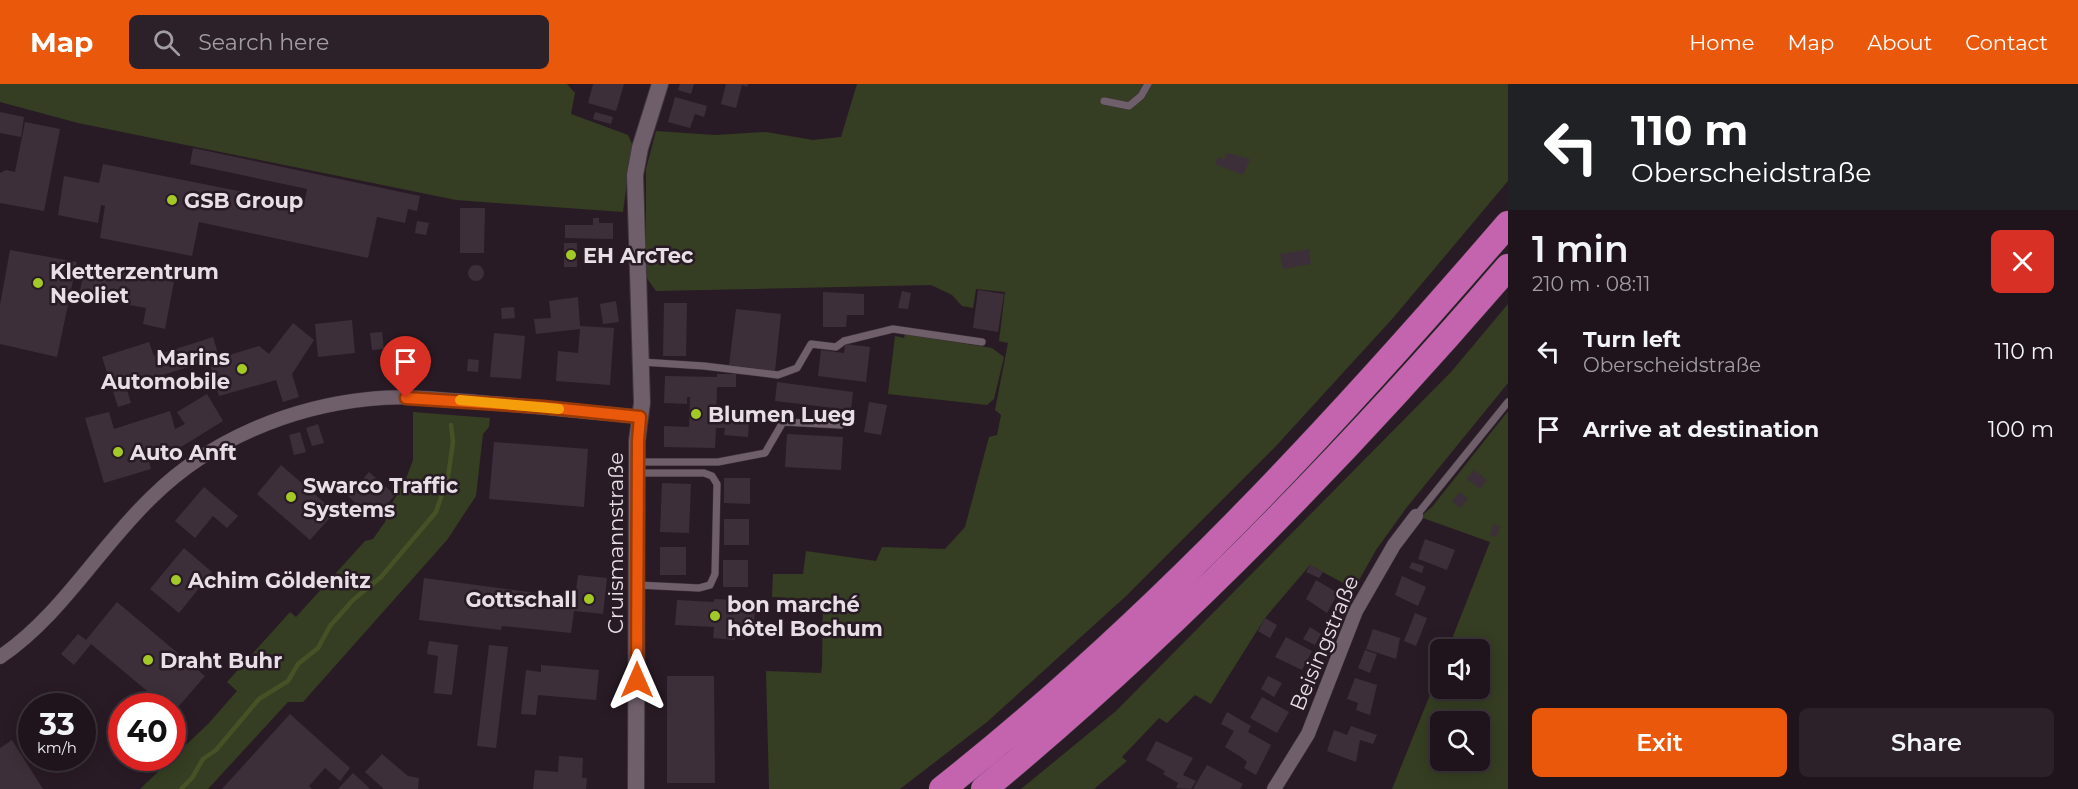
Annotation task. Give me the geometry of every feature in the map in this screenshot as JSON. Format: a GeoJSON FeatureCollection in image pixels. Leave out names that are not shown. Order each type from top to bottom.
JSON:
{"type":"FeatureCollection","features":[{"type":"Feature","properties":{"kind":"highway"},"geometry":{"type":"LineString","coordinates":[[942,789],[1076,675],[1217,544],[1400,350],[1508,224]]}},
{"type":"Feature","properties":{"kind":"highway"},"geometry":{"type":"LineString","coordinates":[[984,789],[1100,691],[1235,561],[1419,371],[1508,267]]}},
{"type":"Feature","properties":{"kind":"street","name":"Cruismannstraße"},"geometry":{"type":"LineString","coordinates":[[636,789],[637,467],[642,362],[635,175],[640,148],[660,84]]}},
{"type":"Feature","properties":{"kind":"street"},"geometry":{"type":"LineString","coordinates":[[0,657],[23,640],[49,615],[115,536],[160,489],[222,444],[266,425],[322,407],[393,398],[543,407],[640,417]]}},
{"type":"Feature","properties":{"kind":"street","name":"Beisingstraße"},"geometry":{"type":"LineString","coordinates":[[1274,789],[1308,734],[1360,603],[1394,545],[1416,516]]}},
{"type":"Feature","properties":{"kind":"lane"},"geometry":{"type":"LineString","coordinates":[[1104,101],[1129,106],[1141,96],[1148,84]]}},
{"type":"Feature","properties":{"kind":"lane"},"geometry":{"type":"LineString","coordinates":[[642,362],[704,366],[778,375],[797,368],[811,344],[836,347],[844,341],[893,329],[981,342]]}},
{"type":"Feature","properties":{"kind":"lane"},"geometry":{"type":"LineString","coordinates":[[1416,516],[1508,402]]}},
{"type":"Feature","properties":{"kind":"lane"},"geometry":{"type":"LineString","coordinates":[[637,467],[718,462],[765,453],[783,422],[841,425]]}},
{"type":"Feature","properties":{"kind":"lane"},"geometry":{"type":"LineString","coordinates":[[637,467],[704,473],[712,476],[717,484],[715,574],[710,585],[699,588],[637,585]]}},
{"type":"Feature","properties":{"kind":"green space"},"geometry":{"type":"Polygon","coordinates":[[[0,84],[567,84],[575,93],[571,114],[628,135],[632,144],[623,212],[456,200],[78,123],[0,102],[0,84]]]}},
{"type":"Feature","properties":{"kind":"green space"},"geometry":{"type":"Polygon","coordinates":[[[857,84],[1508,84],[1508,181],[1393,318],[1276,446],[1125,597],[987,722],[900,789],[769,789],[766,671],[821,673],[822,667],[823,600],[772,597],[773,574],[803,574],[806,551],[876,561],[882,547],[945,549],[965,527],[989,437],[997,435],[1001,415],[995,410],[1008,343],[999,341],[1005,292],[976,289],[973,308],[962,306],[952,295],[931,285],[656,291],[646,277],[646,169],[656,131],[715,135],[766,132],[813,140],[841,137],[857,84]]]}},
{"type":"Feature","properties":{"kind":"green space"},"geometry":{"type":"Polygon","coordinates":[[[1508,304],[1508,383],[1407,507],[1376,550],[1354,589],[1310,565],[1265,618],[1211,704],[1195,695],[1167,723],[1159,718],[1122,757],[1127,761],[1094,789],[1021,789],[1116,711],[1451,372],[1508,304]]]}},
{"type":"Feature","properties":{"kind":"green space"},"geometry":{"type":"Polygon","coordinates":[[[905,334],[992,348],[1004,357],[994,399],[987,405],[888,394],[895,336],[904,338],[905,334]]]}},
{"type":"Feature","properties":{"kind":"green space"},"geometry":{"type":"Polygon","coordinates":[[[1508,411],[1508,789],[1392,789],[1430,695],[1430,699],[1490,699],[1490,639],[1452,639],[1490,542],[1420,517],[1432,507],[1508,411]]]}},
{"type":"Feature","properties":{"kind":"green space"},"geometry":{"type":"Polygon","coordinates":[[[413,412],[490,418],[489,427],[483,434],[476,496],[447,540],[303,702],[288,702],[208,789],[140,789],[159,771],[186,771],[186,745],[237,691],[227,682],[290,612],[296,617],[365,541],[373,539],[385,522],[413,460],[413,412]]]}},
{"type":"Feature","properties":{"kind":"building"},"geometry":{"type":"Polygon","coordinates":[[[593,84],[624,84],[616,111],[588,103],[593,84]]]}},
{"type":"Feature","properties":{"kind":"building"},"geometry":{"type":"Polygon","coordinates":[[[680,84],[694,84],[691,94],[678,90],[680,84]]]}},
{"type":"Feature","properties":{"kind":"building"},"geometry":{"type":"Polygon","coordinates":[[[726,84],[748,84],[747,87],[742,85],[736,108],[721,104],[726,84]]]}},
{"type":"Feature","properties":{"kind":"building"},"geometry":{"type":"Polygon","coordinates":[[[675,97],[707,106],[704,117],[695,114],[690,128],[668,122],[675,97]]]}},
{"type":"Feature","properties":{"kind":"building"},"geometry":{"type":"Polygon","coordinates":[[[0,112],[24,117],[21,137],[0,133],[0,112]]]}},
{"type":"Feature","properties":{"kind":"building"},"geometry":{"type":"Polygon","coordinates":[[[595,112],[613,117],[611,124],[593,119],[595,112]]]}},
{"type":"Feature","properties":{"kind":"building"},"geometry":{"type":"Polygon","coordinates":[[[25,122],[60,129],[44,211],[0,203],[0,173],[6,170],[15,172],[25,122]]]}},
{"type":"Feature","properties":{"kind":"building","name":"GSB Group"},"geometry":{"type":"Polygon","coordinates":[[[193,148],[420,196],[417,211],[408,209],[405,223],[377,217],[368,258],[199,222],[192,256],[100,238],[105,206],[101,205],[98,223],[58,215],[64,176],[99,183],[103,164],[304,204],[307,189],[190,164],[193,148]]]}},
{"type":"Feature","properties":{"kind":"building"},"geometry":{"type":"Polygon","coordinates":[[[1227,153],[1250,159],[1243,175],[1215,164],[1218,157],[1224,159],[1227,153]]]}},
{"type":"Feature","properties":{"kind":"building"},"geometry":{"type":"Polygon","coordinates":[[[460,208],[485,208],[484,253],[460,253],[460,208]]]}},
{"type":"Feature","properties":{"kind":"building"},"geometry":{"type":"Polygon","coordinates":[[[593,218],[599,218],[599,223],[613,223],[613,239],[565,238],[565,225],[593,225],[593,218]]]}},
{"type":"Feature","properties":{"kind":"building"},"geometry":{"type":"Polygon","coordinates":[[[417,221],[429,223],[426,235],[415,233],[417,221]]]}},
{"type":"Feature","properties":{"kind":"building","name":"EH ArcTec"},"geometry":{"type":"Polygon","coordinates":[[[564,243],[577,243],[577,267],[564,267],[564,243]]]}},
{"type":"Feature","properties":{"kind":"building"},"geometry":{"type":"Polygon","coordinates":[[[1309,249],[1311,264],[1283,269],[1280,254],[1309,249]]]}},
{"type":"Feature","properties":{"kind":"building","name":"Kletterzentrum Neoliet"},"geometry":{"type":"Polygon","coordinates":[[[10,250],[77,262],[57,357],[0,344],[0,305],[10,250]]]}},
{"type":"Feature","properties":{"kind":"building"},"geometry":{"type":"Polygon","coordinates":[[[85,265],[174,282],[165,329],[143,324],[146,308],[79,296],[85,265]]]}},
{"type":"Feature","properties":{"kind":"building"},"geometry":{"type":"Polygon","coordinates":[[[476,265],[482,267],[484,273],[482,279],[476,281],[470,279],[468,273],[470,267],[476,265]]]}},
{"type":"Feature","properties":{"kind":"building"},"geometry":{"type":"Polygon","coordinates":[[[978,290],[1004,294],[998,332],[973,328],[978,290]]]}},
{"type":"Feature","properties":{"kind":"building"},"geometry":{"type":"Polygon","coordinates":[[[902,291],[911,293],[908,309],[898,308],[902,291]]]}},
{"type":"Feature","properties":{"kind":"building"},"geometry":{"type":"Polygon","coordinates":[[[823,292],[864,294],[864,315],[847,315],[846,327],[823,327],[823,292]]]}},
{"type":"Feature","properties":{"kind":"building"},"geometry":{"type":"Polygon","coordinates":[[[578,297],[580,326],[614,328],[610,385],[556,381],[558,351],[578,353],[580,329],[536,334],[534,319],[551,318],[549,301],[578,297]]]}},
{"type":"Feature","properties":{"kind":"building"},"geometry":{"type":"Polygon","coordinates":[[[616,301],[619,322],[603,324],[600,304],[616,301]]]}},
{"type":"Feature","properties":{"kind":"building"},"geometry":{"type":"Polygon","coordinates":[[[664,303],[687,303],[686,356],[663,356],[664,303]]]}},
{"type":"Feature","properties":{"kind":"building"},"geometry":{"type":"Polygon","coordinates":[[[514,307],[515,318],[502,319],[501,308],[514,307]]]}},
{"type":"Feature","properties":{"kind":"building"},"geometry":{"type":"Polygon","coordinates":[[[736,309],[781,314],[775,371],[729,365],[736,309]]]}},
{"type":"Feature","properties":{"kind":"building"},"geometry":{"type":"Polygon","coordinates":[[[352,320],[355,353],[318,357],[315,324],[352,320]]]}},
{"type":"Feature","properties":{"kind":"building"},"geometry":{"type":"Polygon","coordinates":[[[293,323],[314,340],[292,374],[299,397],[283,402],[276,380],[219,396],[209,361],[259,346],[269,354],[293,323]]]}},
{"type":"Feature","properties":{"kind":"building"},"geometry":{"type":"Polygon","coordinates":[[[382,332],[384,349],[372,350],[370,333],[382,332]]]}},
{"type":"Feature","properties":{"kind":"building"},"geometry":{"type":"Polygon","coordinates":[[[494,333],[525,336],[521,379],[490,377],[494,333]]]}},
{"type":"Feature","properties":{"kind":"building"},"geometry":{"type":"Polygon","coordinates":[[[213,337],[219,357],[126,387],[131,403],[118,407],[102,357],[149,342],[154,356],[213,337]]]}},
{"type":"Feature","properties":{"kind":"building"},"geometry":{"type":"Polygon","coordinates":[[[845,344],[870,347],[866,382],[818,376],[821,350],[844,353],[845,344]]]}},
{"type":"Feature","properties":{"kind":"building"},"geometry":{"type":"Polygon","coordinates":[[[468,359],[479,360],[478,372],[467,371],[468,359]]]}},
{"type":"Feature","properties":{"kind":"building"},"geometry":{"type":"Polygon","coordinates":[[[717,374],[736,374],[736,387],[717,387],[716,419],[749,421],[748,437],[724,435],[725,428],[716,428],[715,448],[664,447],[664,426],[689,427],[690,397],[687,397],[687,404],[664,403],[665,376],[717,377],[717,374]]]}},
{"type":"Feature","properties":{"kind":"building"},"geometry":{"type":"Polygon","coordinates":[[[777,382],[853,392],[851,410],[775,401],[777,382]]]}},
{"type":"Feature","properties":{"kind":"building"},"geometry":{"type":"Polygon","coordinates":[[[207,394],[223,421],[181,447],[156,455],[155,452],[147,455],[151,469],[104,483],[85,418],[109,412],[114,429],[170,411],[175,429],[185,424],[177,412],[207,394]]]}},
{"type":"Feature","properties":{"kind":"building"},"geometry":{"type":"Polygon","coordinates":[[[869,402],[887,405],[881,435],[864,432],[869,402]]]}},
{"type":"Feature","properties":{"kind":"building"},"geometry":{"type":"Polygon","coordinates":[[[318,424],[324,443],[312,446],[306,428],[318,424]]]}},
{"type":"Feature","properties":{"kind":"building"},"geometry":{"type":"Polygon","coordinates":[[[300,432],[306,452],[294,455],[289,435],[300,432]]]}},
{"type":"Feature","properties":{"kind":"building"},"geometry":{"type":"Polygon","coordinates":[[[787,434],[843,437],[841,470],[785,467],[787,434]]]}},
{"type":"Feature","properties":{"kind":"building"},"geometry":{"type":"Polygon","coordinates":[[[494,442],[588,449],[584,507],[489,499],[494,442]]]}},
{"type":"Feature","properties":{"kind":"building"},"geometry":{"type":"Polygon","coordinates":[[[281,465],[335,512],[310,540],[257,494],[281,465]]]}},
{"type":"Feature","properties":{"kind":"building"},"geometry":{"type":"Polygon","coordinates":[[[1474,470],[1487,480],[1480,489],[1467,479],[1474,470]]]}},
{"type":"Feature","properties":{"kind":"building"},"geometry":{"type":"Polygon","coordinates":[[[369,472],[395,495],[374,520],[348,496],[369,472]]]}},
{"type":"Feature","properties":{"kind":"building"},"geometry":{"type":"Polygon","coordinates":[[[724,478],[750,478],[750,504],[724,503],[724,478]]]}},
{"type":"Feature","properties":{"kind":"building"},"geometry":{"type":"Polygon","coordinates":[[[662,483],[691,484],[689,533],[660,532],[662,483]]]}},
{"type":"Feature","properties":{"kind":"building"},"geometry":{"type":"Polygon","coordinates":[[[204,487],[238,516],[227,528],[213,516],[195,538],[175,521],[204,487]]]}},
{"type":"Feature","properties":{"kind":"building"},"geometry":{"type":"Polygon","coordinates":[[[1460,492],[1468,499],[1460,508],[1452,501],[1460,492]]]}},
{"type":"Feature","properties":{"kind":"building"},"geometry":{"type":"Polygon","coordinates":[[[724,519],[749,519],[749,545],[724,545],[724,519]]]}},
{"type":"Feature","properties":{"kind":"building"},"geometry":{"type":"Polygon","coordinates":[[[1494,524],[1500,526],[1496,537],[1490,535],[1494,524]]]}},
{"type":"Feature","properties":{"kind":"building"},"geometry":{"type":"Polygon","coordinates":[[[1425,539],[1455,550],[1447,570],[1418,559],[1425,539]]]}},
{"type":"Feature","properties":{"kind":"building"},"geometry":{"type":"Polygon","coordinates":[[[660,547],[686,547],[686,575],[660,575],[660,547]]]}},
{"type":"Feature","properties":{"kind":"building"},"geometry":{"type":"Polygon","coordinates":[[[184,548],[212,572],[179,613],[150,589],[184,548]]]}},
{"type":"Feature","properties":{"kind":"building"},"geometry":{"type":"Polygon","coordinates":[[[723,560],[748,560],[748,587],[723,587],[723,560]]]}},
{"type":"Feature","properties":{"kind":"building"},"geometry":{"type":"Polygon","coordinates":[[[1412,562],[1424,566],[1422,573],[1409,568],[1412,562]]]}},
{"type":"Feature","properties":{"kind":"building"},"geometry":{"type":"Polygon","coordinates":[[[1310,565],[1323,572],[1319,578],[1306,572],[1310,565]]]}},
{"type":"Feature","properties":{"kind":"building"},"geometry":{"type":"Polygon","coordinates":[[[578,575],[607,578],[603,614],[574,611],[571,633],[502,626],[501,630],[419,620],[424,578],[575,598],[578,575]]]}},
{"type":"Feature","properties":{"kind":"building"},"geometry":{"type":"Polygon","coordinates":[[[1402,576],[1426,587],[1418,606],[1395,595],[1402,576]]]}},
{"type":"Feature","properties":{"kind":"building"},"geometry":{"type":"Polygon","coordinates":[[[1316,580],[1338,593],[1327,613],[1306,599],[1316,580]]]}},
{"type":"Feature","properties":{"kind":"building","name":"bon marché hôtel Bochum"},"geometry":{"type":"Polygon","coordinates":[[[714,599],[738,600],[737,606],[755,607],[754,628],[736,627],[735,640],[713,638],[714,627],[675,625],[677,600],[714,602],[714,599]]]}},
{"type":"Feature","properties":{"kind":"building","name":"Draht Buhr"},"geometry":{"type":"Polygon","coordinates":[[[117,602],[205,676],[186,698],[186,693],[149,693],[91,644],[74,665],[61,654],[78,634],[86,640],[117,602]]]}},
{"type":"Feature","properties":{"kind":"building"},"geometry":{"type":"Polygon","coordinates":[[[1415,613],[1427,618],[1416,646],[1404,641],[1415,613]]]}},
{"type":"Feature","properties":{"kind":"building"},"geometry":{"type":"Polygon","coordinates":[[[1265,618],[1277,625],[1270,638],[1258,631],[1265,618]]]}},
{"type":"Feature","properties":{"kind":"building"},"geometry":{"type":"Polygon","coordinates":[[[1310,627],[1321,634],[1315,645],[1303,639],[1310,627]]]}},
{"type":"Feature","properties":{"kind":"building"},"geometry":{"type":"Polygon","coordinates":[[[1373,629],[1400,638],[1396,659],[1366,649],[1373,629]]]}},
{"type":"Feature","properties":{"kind":"building"},"geometry":{"type":"Polygon","coordinates":[[[1286,637],[1312,651],[1302,670],[1275,657],[1286,637]]]}},
{"type":"Feature","properties":{"kind":"building"},"geometry":{"type":"Polygon","coordinates":[[[429,641],[458,645],[452,695],[434,693],[438,656],[427,654],[429,641]]]}},
{"type":"Feature","properties":{"kind":"building"},"geometry":{"type":"Polygon","coordinates":[[[489,645],[508,647],[496,748],[477,746],[489,645]]]}},
{"type":"Feature","properties":{"kind":"building"},"geometry":{"type":"Polygon","coordinates":[[[1365,650],[1377,654],[1370,673],[1358,668],[1365,650]]]}},
{"type":"Feature","properties":{"kind":"building"},"geometry":{"type":"Polygon","coordinates":[[[541,665],[599,670],[596,700],[538,695],[536,715],[521,714],[526,670],[541,672],[541,665]]]}},
{"type":"Feature","properties":{"kind":"building"},"geometry":{"type":"Polygon","coordinates":[[[667,676],[714,676],[715,783],[667,783],[667,676]]]}},
{"type":"Feature","properties":{"kind":"building"},"geometry":{"type":"Polygon","coordinates":[[[1268,676],[1282,683],[1274,697],[1261,689],[1268,676]]]}},
{"type":"Feature","properties":{"kind":"building"},"geometry":{"type":"Polygon","coordinates":[[[1355,678],[1377,685],[1370,715],[1356,710],[1358,703],[1347,699],[1355,678]]]}},
{"type":"Feature","properties":{"kind":"building"},"geometry":{"type":"Polygon","coordinates":[[[1262,697],[1289,712],[1277,733],[1250,718],[1262,697]]]}},
{"type":"Feature","properties":{"kind":"building"},"geometry":{"type":"Polygon","coordinates":[[[1227,712],[1251,726],[1248,732],[1271,745],[1256,775],[1244,768],[1247,762],[1225,747],[1234,731],[1221,724],[1227,712]]]}},
{"type":"Feature","properties":{"kind":"building"},"geometry":{"type":"Polygon","coordinates":[[[290,714],[350,768],[340,781],[325,768],[309,786],[312,789],[222,789],[290,714]]]}},
{"type":"Feature","properties":{"kind":"building"},"geometry":{"type":"Polygon","coordinates":[[[1351,726],[1377,735],[1373,744],[1360,740],[1356,762],[1327,751],[1334,730],[1347,735],[1351,726]]]}},
{"type":"Feature","properties":{"kind":"building"},"geometry":{"type":"Polygon","coordinates":[[[12,740],[18,749],[18,771],[32,771],[43,789],[0,789],[0,748],[12,740]]]}},
{"type":"Feature","properties":{"kind":"building"},"geometry":{"type":"Polygon","coordinates":[[[1156,741],[1193,758],[1183,775],[1196,781],[1191,789],[1176,788],[1178,783],[1163,774],[1165,771],[1146,760],[1156,741]]]}},
{"type":"Feature","properties":{"kind":"building"},"geometry":{"type":"Polygon","coordinates":[[[382,754],[408,776],[419,778],[418,789],[384,789],[365,772],[382,754]]]}},
{"type":"Feature","properties":{"kind":"building"},"geometry":{"type":"Polygon","coordinates":[[[559,756],[583,758],[582,778],[587,778],[586,789],[533,789],[535,770],[558,772],[559,756]]]}},
{"type":"Feature","properties":{"kind":"building"},"geometry":{"type":"Polygon","coordinates":[[[1207,765],[1243,784],[1240,789],[1193,789],[1207,765]]]}},
{"type":"Feature","properties":{"kind":"building"},"geometry":{"type":"Polygon","coordinates":[[[353,773],[365,784],[370,789],[338,789],[353,773]]]}},
{"type":"Feature","properties":{"kind":"waterway"},"geometry":{"type":"LineString","coordinates":[[181,789],[192,778],[203,759],[216,750],[259,699],[288,681],[298,664],[318,648],[330,626],[353,600],[381,577],[436,512],[448,477],[453,442],[451,425]]}},
{"type":"Feature","properties":{"kind":"slow traffic"},"geometry":{"type":"LineString","coordinates":[[460,400],[559,409]]}},
{"type":"Feature","properties":{"kind":"place","name":"GSB Group"},"geometry":{"type":"Point","coordinates":[172,200]}},
{"type":"Feature","properties":{"kind":"place","name":"EH ArcTec"},"geometry":{"type":"Point","coordinates":[571,255]}},
{"type":"Feature","properties":{"kind":"place","name":"Kletterzentrum Neoliet"},"geometry":{"type":"Point","coordinates":[38,283]}},
{"type":"Feature","properties":{"kind":"place","name":"Marins Automobile"},"geometry":{"type":"Point","coordinates":[242,369]}},
{"type":"Feature","properties":{"kind":"place","name":"Blumen Lueg"},"geometry":{"type":"Point","coordinates":[696,414]}},
{"type":"Feature","properties":{"kind":"place","name":"Auto Anft"},"geometry":{"type":"Point","coordinates":[118,452]}},
{"type":"Feature","properties":{"kind":"place","name":"Swarco Traffic Systems"},"geometry":{"type":"Point","coordinates":[291,497]}},
{"type":"Feature","properties":{"kind":"place","name":"Achim Göldenitz"},"geometry":{"type":"Point","coordinates":[176,580]}},
{"type":"Feature","properties":{"kind":"place","name":"Gottschall"},"geometry":{"type":"Point","coordinates":[589,599]}},
{"type":"Feature","properties":{"kind":"place","name":"bon marché hôtel Bochum"},"geometry":{"type":"Point","coordinates":[715,616]}},
{"type":"Feature","properties":{"kind":"place","name":"Draht Buhr"},"geometry":{"type":"Point","coordinates":[148,660]}},
{"type":"Feature","properties":{"kind":"route"},"geometry":{"type":"LineString","coordinates":[[406,398],[462,400],[640,417],[637,680]]}}]}
